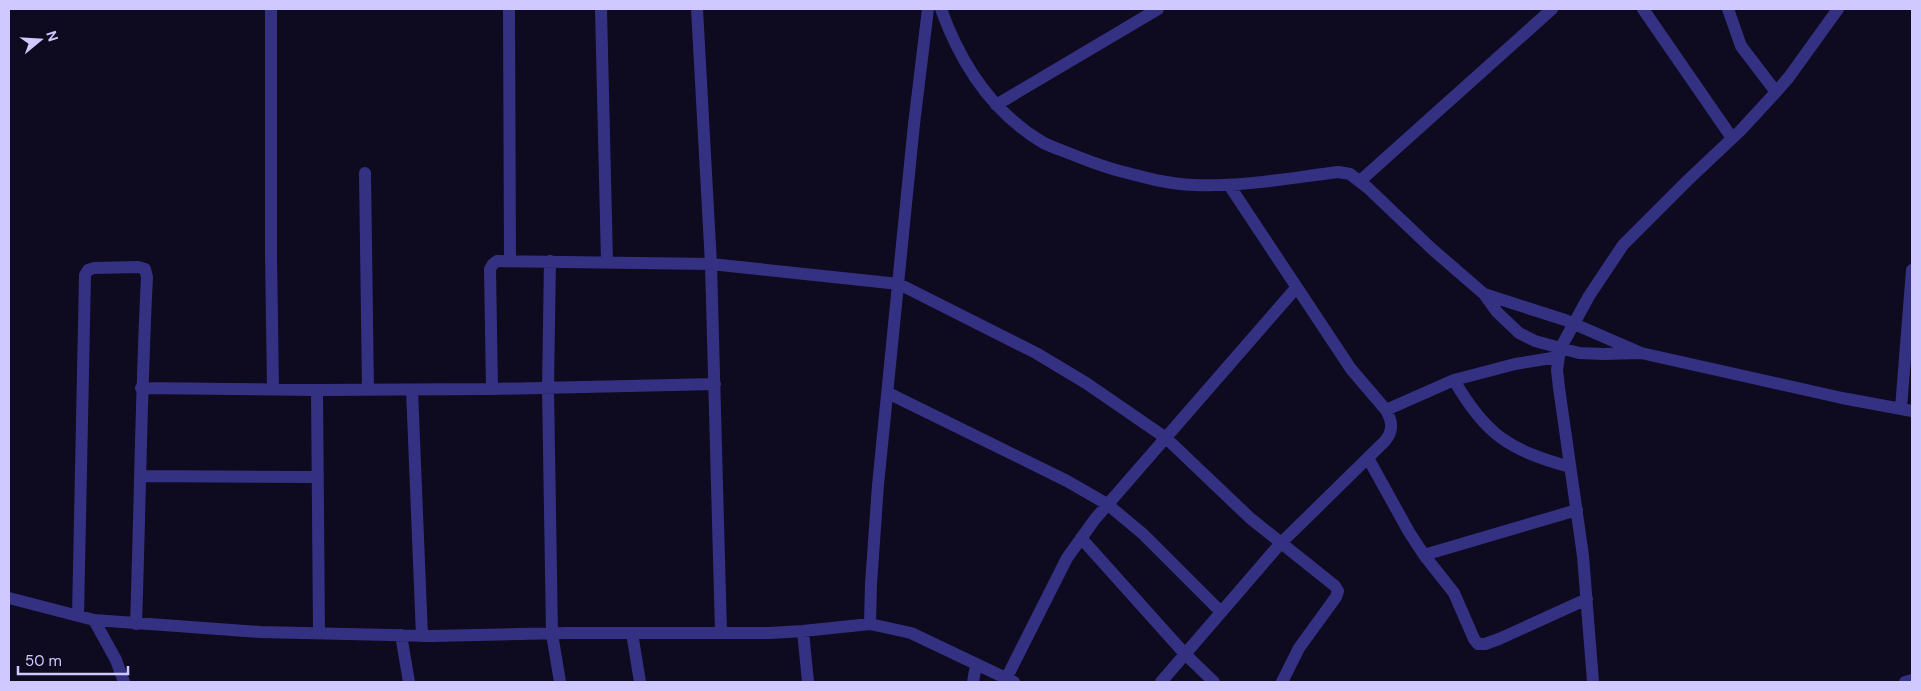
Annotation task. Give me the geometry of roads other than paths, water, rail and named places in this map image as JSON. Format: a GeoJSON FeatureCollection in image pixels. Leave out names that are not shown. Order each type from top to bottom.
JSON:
{"type":"FeatureCollection","features":[{"type":"Feature","properties":{"kind":"street"},"geometry":{"type":"LineString","coordinates":[[271,9],[273,389]]}},
{"type":"Feature","properties":{"kind":"street"},"geometry":{"type":"LineString","coordinates":[[509,9],[510,260]]}},
{"type":"Feature","properties":{"kind":"street"},"geometry":{"type":"LineString","coordinates":[[601,9],[606,262]]}},
{"type":"Feature","properties":{"kind":"street"},"geometry":{"type":"LineString","coordinates":[[697,9],[711,264],[721,632]]}},
{"type":"Feature","properties":{"kind":"street"},"geometry":{"type":"LineString","coordinates":[[870,624],[870,584],[878,485],[914,124],[928,9]]}},
{"type":"Feature","properties":{"kind":"street"},"geometry":{"type":"LineString","coordinates":[[941,9],[954,43],[977,81],[996,105],[1014,122],[1043,143],[1101,166],[1156,181],[1194,185],[1229,185],[1338,172],[1350,174],[1360,181],[1446,262],[1484,294],[1497,312],[1520,333],[1559,353]]}},
{"type":"Feature","properties":{"kind":"street"},"geometry":{"type":"LineString","coordinates":[[996,105],[1158,9]]}},
{"type":"Feature","properties":{"kind":"street"},"geometry":{"type":"LineString","coordinates":[[1360,181],[1552,9]]}},
{"type":"Feature","properties":{"kind":"street"},"geometry":{"type":"LineString","coordinates":[[1643,9],[1732,138]]}},
{"type":"Feature","properties":{"kind":"street"},"geometry":{"type":"LineString","coordinates":[[1728,9],[1741,46],[1776,92]]}},
{"type":"Feature","properties":{"kind":"street"},"geometry":{"type":"LineString","coordinates":[[1593,682],[1583,556],[1558,388],[1559,353],[1594,288],[1623,245],[1776,92],[1838,9]]}},
{"type":"Feature","properties":{"kind":"street"},"geometry":{"type":"LineString","coordinates":[[365,173],[368,390]]}},
{"type":"Feature","properties":{"kind":"street"},"geometry":{"type":"LineString","coordinates":[[1161,682],[1280,544],[1390,434],[1392,425],[1386,410],[1351,369],[1229,185]]}},
{"type":"Feature","properties":{"kind":"street"},"geometry":{"type":"LineString","coordinates":[[492,389],[490,269],[492,264],[497,261],[711,264],[899,284],[1036,353],[1086,383],[1166,438],[1243,512],[1280,544],[1330,582],[1338,591],[1336,597],[1325,615],[1299,648],[1282,682]]}},
{"type":"Feature","properties":{"kind":"street"},"geometry":{"type":"LineString","coordinates":[[550,261],[548,388],[552,634],[560,682]]}},
{"type":"Feature","properties":{"kind":"street"},"geometry":{"type":"LineString","coordinates":[[78,616],[85,275],[91,268],[138,267],[146,272],[141,388],[141,476],[136,624]]}},
{"type":"Feature","properties":{"kind":"street"},"geometry":{"type":"LineString","coordinates":[[1484,294],[1574,324],[1641,353],[1909,413],[1912,270]]}},
{"type":"Feature","properties":{"kind":"street"},"geometry":{"type":"LineString","coordinates":[[9,598],[94,620],[260,632],[422,636],[770,633],[803,632],[870,624],[911,633],[1010,681],[1067,558],[1081,538],[1107,504],[1296,288]]}},
{"type":"Feature","properties":{"kind":"street"},"geometry":{"type":"LineString","coordinates":[[1386,410],[1454,380],[1559,353],[1641,353]]}},
{"type":"Feature","properties":{"kind":"street"},"geometry":{"type":"LineString","coordinates":[[1454,380],[1477,416],[1504,441],[1536,458],[1570,467]]}},
{"type":"Feature","properties":{"kind":"street"},"geometry":{"type":"LineString","coordinates":[[141,388],[412,390],[715,384]]}},
{"type":"Feature","properties":{"kind":"street"},"geometry":{"type":"LineString","coordinates":[[317,390],[319,633]]}},
{"type":"Feature","properties":{"kind":"street"},"geometry":{"type":"LineString","coordinates":[[412,390],[422,636]]}},
{"type":"Feature","properties":{"kind":"street"},"geometry":{"type":"LineString","coordinates":[[888,393],[1067,481],[1107,504],[1143,534],[1221,612]]}},
{"type":"Feature","properties":{"kind":"street"},"geometry":{"type":"LineString","coordinates":[[1368,458],[1424,556],[1454,593],[1478,644],[1485,644],[1499,639],[1587,599]]}},
{"type":"Feature","properties":{"kind":"street"},"geometry":{"type":"LineString","coordinates":[[141,476],[318,477]]}},
{"type":"Feature","properties":{"kind":"street"},"geometry":{"type":"LineString","coordinates":[[1424,556],[1577,510]]}},
{"type":"Feature","properties":{"kind":"street"},"geometry":{"type":"LineString","coordinates":[[1081,538],[1185,654],[1214,682]]}},
{"type":"Feature","properties":{"kind":"street"},"geometry":{"type":"LineString","coordinates":[[94,620],[116,660],[124,682]]}},
{"type":"Feature","properties":{"kind":"street"},"geometry":{"type":"LineString","coordinates":[[803,632],[808,682]]}},
{"type":"Feature","properties":{"kind":"street"},"geometry":{"type":"LineString","coordinates":[[632,633],[640,682]]}},
{"type":"Feature","properties":{"kind":"street"},"geometry":{"type":"LineString","coordinates":[[400,635],[409,682]]}},
{"type":"Feature","properties":{"kind":"street"},"geometry":{"type":"LineString","coordinates":[[973,682],[976,665]]}},
{"type":"Feature","properties":{"kind":"street"},"geometry":{"type":"LineString","coordinates":[[1905,682],[1912,680]]}}]}
